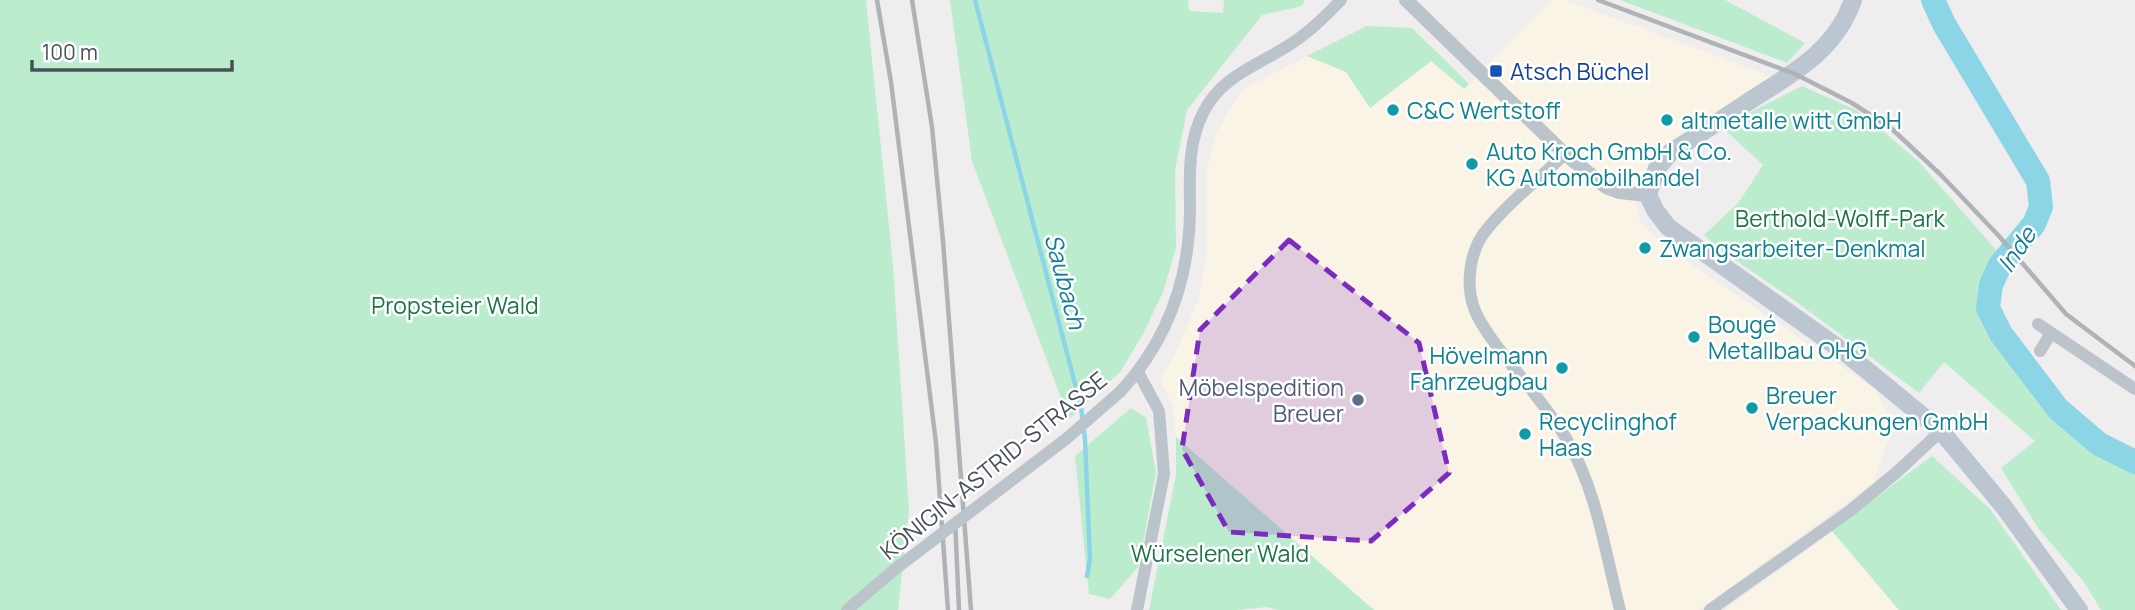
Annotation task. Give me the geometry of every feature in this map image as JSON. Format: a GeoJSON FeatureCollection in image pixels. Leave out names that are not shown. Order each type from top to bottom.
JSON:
{"type":"FeatureCollection","features":[{"type":"Feature","properties":{"kind":"main road"},"geometry":{"type":"LineString","coordinates":[[1853,0],[1840,27],[1821,51],[1795,74],[1671,152],[1657,168],[1648,195],[1668,227],[1847,354],[1941,431],[2004,508],[2079,610]]}},
{"type":"Feature","properties":{"kind":"street","name":"KÖNIGIN-ASTRID-STRASSE"},"geometry":{"type":"LineString","coordinates":[[847,610],[894,570],[1066,439],[1121,391],[1138,372],[1180,293],[1188,250],[1189,170],[1195,131],[1204,111],[1217,92],[1237,74],[1289,45],[1316,26],[1341,0]]}},
{"type":"Feature","properties":{"kind":"street"},"geometry":{"type":"LineString","coordinates":[[1406,0],[1565,154],[1606,187],[1619,192],[1648,195]]}},
{"type":"Feature","properties":{"kind":"street"},"geometry":{"type":"LineString","coordinates":[[1565,154],[1487,228],[1471,263],[1470,285],[1474,308],[1487,332],[1565,438],[1583,471],[1620,610]]}},
{"type":"Feature","properties":{"kind":"street"},"geometry":{"type":"LineString","coordinates":[[2038,324],[2135,389]]}},
{"type":"Feature","properties":{"kind":"street"},"geometry":{"type":"LineString","coordinates":[[2040,351],[2051,333]]}},
{"type":"Feature","properties":{"kind":"street"},"geometry":{"type":"LineString","coordinates":[[1138,372],[1159,411],[1164,474],[1138,610]]}},
{"type":"Feature","properties":{"kind":"street"},"geometry":{"type":"LineString","coordinates":[[1710,610],[1851,510],[1941,431]]}},
{"type":"Feature","properties":{"kind":"highlighted area"},"geometry":{"type":"Polygon","coordinates":[[[1289,240],[1419,343],[1449,473],[1371,541],[1229,532],[1182,449],[1200,330],[1289,240]]]}},
{"type":"Feature","properties":{"kind":"shaded area"},"geometry":{"type":"Polygon","coordinates":[[[1551,0],[1565,0],[1771,76],[1721,114],[1668,147],[1648,165],[1634,190],[1640,221],[1662,244],[1876,390],[1893,428],[1873,483],[1699,610],[1374,610],[1176,437],[1173,406],[1160,381],[1177,350],[1199,298],[1207,253],[1207,170],[1216,133],[1242,90],[1307,56],[1346,72],[1370,108],[1432,61],[1464,89],[1551,0]]]}},
{"type":"Feature","properties":{"kind":"shaded area"},"geometry":{"type":"Polygon","coordinates":[[[1833,531],[1899,610],[1725,610],[1833,531]]]}},
{"type":"Feature","properties":{"kind":"green space","name":"Propsteier Wald"},"geometry":{"type":"Polygon","coordinates":[[[0,0],[866,0],[893,266],[909,510],[898,610],[0,610],[0,0]]]}},
{"type":"Feature","properties":{"kind":"green space"},"geometry":{"type":"Polygon","coordinates":[[[950,0],[1188,0],[1189,11],[1223,13],[1224,0],[1305,0],[1302,6],[1262,15],[1187,110],[1175,170],[1176,248],[1163,292],[1143,334],[1120,372],[1069,419],[972,161],[950,0]]]}},
{"type":"Feature","properties":{"kind":"green space"},"geometry":{"type":"Polygon","coordinates":[[[1620,0],[1725,0],[1805,43],[1787,63],[1620,0]]]}},
{"type":"Feature","properties":{"kind":"green space"},"geometry":{"type":"Polygon","coordinates":[[[1367,26],[1412,28],[1469,84],[1464,89],[1431,61],[1370,108],[1346,72],[1307,56],[1367,26]]]}},
{"type":"Feature","properties":{"kind":"green space","name":"Berthold-Wolff-Park"},"geometry":{"type":"Polygon","coordinates":[[[1802,86],[1858,111],[1882,130],[1919,162],[1997,251],[1983,295],[1984,320],[2037,399],[2070,430],[2135,469],[2135,610],[2101,610],[2084,582],[2038,528],[2001,468],[2035,441],[1944,362],[1919,393],[1798,303],[1722,251],[1704,235],[1739,202],[1763,165],[1722,127],[1802,86]]]}},
{"type":"Feature","properties":{"kind":"green space"},"geometry":{"type":"Polygon","coordinates":[[[1131,408],[1146,418],[1156,472],[1139,566],[1110,599],[1089,594],[1075,456],[1131,408]]]}},
{"type":"Feature","properties":{"kind":"green space","name":"Würselener Wald"},"geometry":{"type":"Polygon","coordinates":[[[1176,437],[1374,610],[1278,610],[1267,607],[1237,610],[1149,610],[1176,475],[1176,437]]]}},
{"type":"Feature","properties":{"kind":"green space"},"geometry":{"type":"Polygon","coordinates":[[[1932,456],[1990,509],[2061,610],[1899,610],[1831,530],[1932,456]]]}},
{"type":"Feature","properties":{"kind":"waterway","name":"Saubach"},"geometry":{"type":"LineString","coordinates":[[975,0],[1081,407],[1085,439],[1090,559],[1087,576]]}},
{"type":"Feature","properties":{"kind":"waterway","name":"Inde"},"geometry":{"type":"LineString","coordinates":[[1933,0],[1944,24],[2038,181],[2041,207],[2034,224],[2000,265],[1991,285],[1988,308],[2001,334],[2058,409],[2099,444],[2135,462]]}},
{"type":"Feature","properties":{"kind":"railway"},"geometry":{"type":"LineString","coordinates":[[877,0],[891,82],[936,443],[948,610]]}},
{"type":"Feature","properties":{"kind":"railway"},"geometry":{"type":"LineString","coordinates":[[912,0],[932,127],[971,610]]}},
{"type":"Feature","properties":{"kind":"railway"},"geometry":{"type":"LineString","coordinates":[[1598,0],[1795,74],[1852,103],[1892,129],[1941,175],[1998,235],[2066,314],[2135,366]]}},
{"type":"Feature","properties":{"kind":"railway"},"geometry":{"type":"LineString","coordinates":[[955,519],[959,610]]}},
{"type":"Feature","properties":{"kind":"place","name":"Atsch Büchel"},"geometry":{"type":"Point","coordinates":[1496,71]}},
{"type":"Feature","properties":{"kind":"place","name":"C&C Wertstoff"},"geometry":{"type":"Point","coordinates":[1393,110]}},
{"type":"Feature","properties":{"kind":"place","name":"altmetalle witt GmbH"},"geometry":{"type":"Point","coordinates":[1667,120]}},
{"type":"Feature","properties":{"kind":"place","name":"Auto Kroch GmbH & Co. KG Automobilhandel"},"geometry":{"type":"Point","coordinates":[1472,164]}},
{"type":"Feature","properties":{"kind":"place","name":"Zwangsarbeiter-Denkmal"},"geometry":{"type":"Point","coordinates":[1645,248]}},
{"type":"Feature","properties":{"kind":"place","name":"Bougé Metallbau OHG"},"geometry":{"type":"Point","coordinates":[1694,337]}},
{"type":"Feature","properties":{"kind":"place","name":"Hövelmann Fahrzeugbau"},"geometry":{"type":"Point","coordinates":[1562,368]}},
{"type":"Feature","properties":{"kind":"place","name":"Möbelspedition Breuer"},"geometry":{"type":"Point","coordinates":[1358,400]}},
{"type":"Feature","properties":{"kind":"place","name":"Breuer Verpackungen GmbH"},"geometry":{"type":"Point","coordinates":[1752,408]}},
{"type":"Feature","properties":{"kind":"place","name":"Recyclinghof Haas"},"geometry":{"type":"Point","coordinates":[1525,434]}}]}
